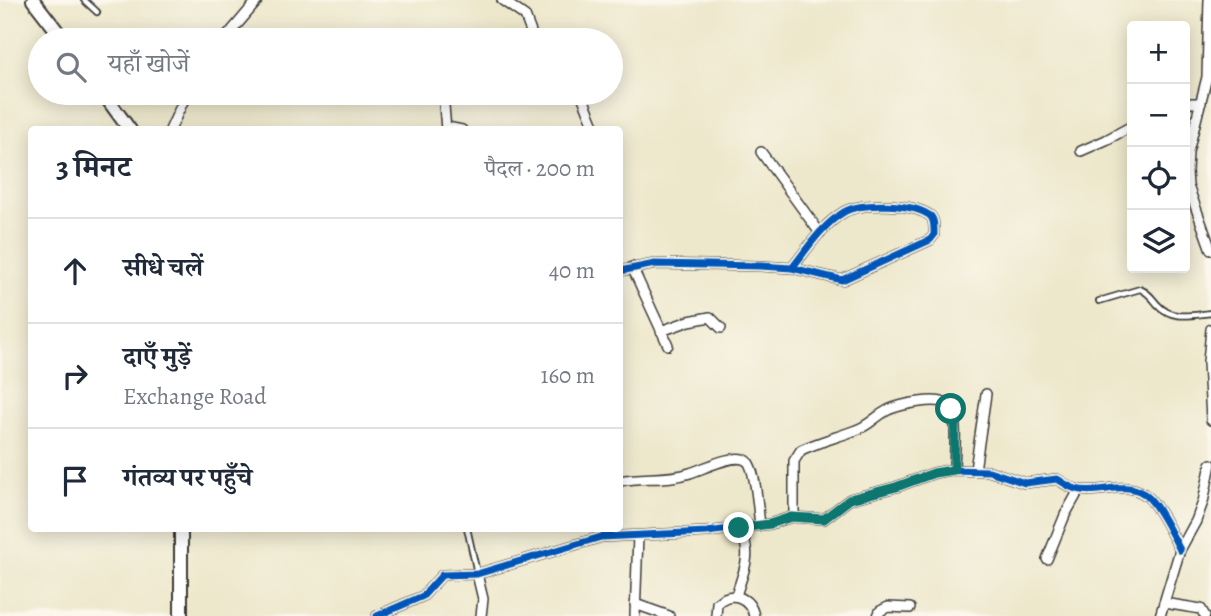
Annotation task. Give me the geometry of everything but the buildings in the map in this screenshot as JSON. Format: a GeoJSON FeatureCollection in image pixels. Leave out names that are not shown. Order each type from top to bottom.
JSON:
{"type":"FeatureCollection","features":[{"type":"Feature","properties":{"kind":"main road"},"geometry":{"type":"LineString","coordinates":[[33,0],[55,28]]}},
{"type":"Feature","properties":{"kind":"main road"},"geometry":{"type":"LineString","coordinates":[[112,105],[127,126]]}},
{"type":"Feature","properties":{"kind":"main road"},"geometry":{"type":"LineString","coordinates":[[181,532],[181,616]]}},
{"type":"Feature","properties":{"kind":"street"},"geometry":{"type":"LineString","coordinates":[[234,28],[258,0]]}},
{"type":"Feature","properties":{"kind":"street"},"geometry":{"type":"LineString","coordinates":[[502,0],[524,16],[529,28]]}},
{"type":"Feature","properties":{"kind":"street"},"geometry":{"type":"LineString","coordinates":[[1209,0],[1209,60],[1188,152],[1187,171],[1188,186],[1211,250]]}},
{"type":"Feature","properties":{"kind":"street"},"geometry":{"type":"LineString","coordinates":[[1190,103],[1201,103]]}},
{"type":"Feature","properties":{"kind":"street"},"geometry":{"type":"LineString","coordinates":[[172,126],[181,105]]}},
{"type":"Feature","properties":{"kind":"street"},"geometry":{"type":"LineString","coordinates":[[444,105],[446,126]]}},
{"type":"Feature","properties":{"kind":"street"},"geometry":{"type":"LineString","coordinates":[[586,105],[594,126]]}},
{"type":"Feature","properties":{"kind":"street"},"geometry":{"type":"LineString","coordinates":[[1081,150],[1106,141],[1127,129]]}},
{"type":"Feature","properties":{"kind":"street"},"geometry":{"type":"LineString","coordinates":[[761,152],[820,233]]}},
{"type":"Feature","properties":{"kind":"street"},"geometry":{"type":"LineString","coordinates":[[623,270],[666,264],[792,268],[842,280],[930,240],[934,233],[931,215],[887,205],[845,212],[820,233],[792,268]]}},
{"type":"Feature","properties":{"kind":"street"},"geometry":{"type":"LineString","coordinates":[[632,267],[668,345]]}},
{"type":"Feature","properties":{"kind":"street"},"geometry":{"type":"LineString","coordinates":[[661,331],[710,317],[721,328]]}},
{"type":"Feature","properties":{"kind":"street"},"geometry":{"type":"LineString","coordinates":[[1211,329],[1208,362],[1211,420]]}},
{"type":"Feature","properties":{"kind":"street"},"geometry":{"type":"LineString","coordinates":[[975,470],[986,394]]}},
{"type":"Feature","properties":{"kind":"street"},"geometry":{"type":"LineString","coordinates":[[794,517],[794,461],[801,450],[858,430],[888,410],[898,407],[933,400],[949,405],[955,423],[954,470]]}},
{"type":"Feature","properties":{"kind":"street"},"geometry":{"type":"LineString","coordinates":[[623,480],[642,477],[677,477],[732,458],[744,459],[751,467],[760,525]]}},
{"type":"Feature","properties":{"kind":"street"},"geometry":{"type":"LineString","coordinates":[[1160,616],[1180,550],[1199,511],[1211,464]]}},
{"type":"Feature","properties":{"kind":"street"},"geometry":{"type":"LineString","coordinates":[[377,616],[423,596],[442,575],[477,574],[592,539],[739,528],[794,517],[824,519],[850,499],[896,487],[934,473],[954,470],[998,473],[1025,483],[1057,478],[1079,490],[1116,487],[1140,492],[1154,505],[1180,550]]}},
{"type":"Feature","properties":{"kind":"street"},"geometry":{"type":"LineString","coordinates":[[1047,559],[1065,515],[1079,490]]}},
{"type":"Feature","properties":{"kind":"street"},"geometry":{"type":"LineString","coordinates":[[736,596],[748,553],[746,541],[739,528]]}},
{"type":"Feature","properties":{"kind":"street"},"geometry":{"type":"LineString","coordinates":[[635,616],[638,536]]}},
{"type":"Feature","properties":{"kind":"street"},"geometry":{"type":"LineString","coordinates":[[477,574],[483,599],[481,616]]}},
{"type":"Feature","properties":{"kind":"street"},"geometry":{"type":"LineString","coordinates":[[716,616],[719,600],[736,596],[750,604],[754,616]]}},
{"type":"Feature","properties":{"kind":"street"},"geometry":{"type":"LineString","coordinates":[[1164,603],[1201,609],[1205,616]]}},
{"type":"Feature","properties":{"kind":"street"},"geometry":{"type":"LineString","coordinates":[[635,604],[669,616]]}},
{"type":"Feature","properties":{"kind":"street"},"geometry":{"type":"LineString","coordinates":[[878,616],[884,608],[910,608]]}},
{"type":"Feature","properties":{"kind":"lane"},"geometry":{"type":"LineString","coordinates":[[83,0],[97,12]]}},
{"type":"Feature","properties":{"kind":"lane"},"geometry":{"type":"LineString","coordinates":[[1099,300],[1140,289],[1146,291],[1163,311],[1172,316],[1211,313]]}},
{"type":"Feature","properties":{"kind":"lane"},"geometry":{"type":"LineString","coordinates":[[468,532],[477,574]]}},
{"type":"Feature","properties":{"kind":"cycle path"},"geometry":{"type":"LineString","coordinates":[[874,205],[899,206],[921,211],[931,216],[933,221],[934,235],[930,240],[842,280],[792,268],[829,224],[852,209],[874,205]]}},
{"type":"Feature","properties":{"kind":"cycle path"},"geometry":{"type":"LineString","coordinates":[[623,270],[655,264],[792,268]]}},
{"type":"Feature","properties":{"kind":"cycle path"},"geometry":{"type":"LineString","coordinates":[[377,616],[423,596],[442,575],[477,574],[601,537],[707,532],[770,524],[791,517],[824,519],[850,499],[950,470],[989,471],[1025,483],[1057,479],[1085,491],[1123,488],[1141,492],[1154,504],[1180,550]]}},
{"type":"Feature","properties":{"kind":"route"},"geometry":{"type":"LineString","coordinates":[[739,528],[770,524],[791,517],[824,519],[850,499],[896,487],[934,473],[954,470],[955,423],[951,409]]}}]}
